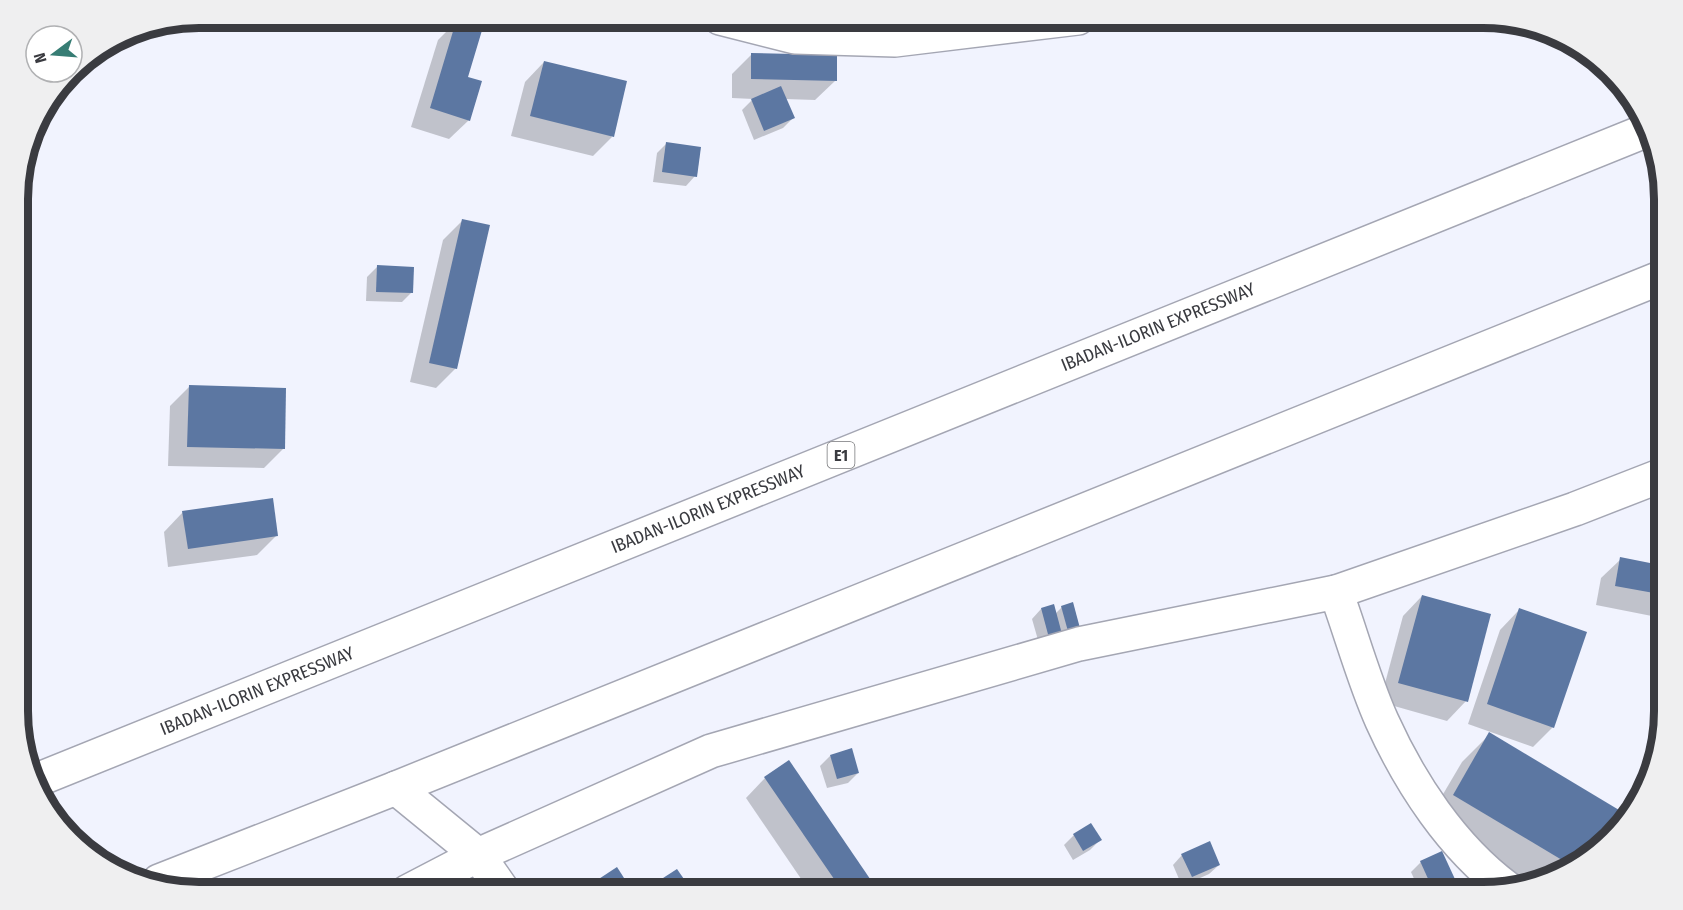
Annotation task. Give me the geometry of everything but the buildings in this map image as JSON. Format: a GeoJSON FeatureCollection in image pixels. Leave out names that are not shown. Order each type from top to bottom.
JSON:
{"type":"FeatureCollection","features":[{"type":"Feature","properties":{"kind":"main road"},"geometry":{"type":"LineString","coordinates":[[763,29],[795,37],[895,40],[986,29]]}},
{"type":"Feature","properties":{"kind":"main road","name":"IBADAN-ILORIN EXPRESSWAY"},"geometry":{"type":"LineString","coordinates":[[42,778],[1641,133]]}},
{"type":"Feature","properties":{"kind":"main road"},"geometry":{"type":"LineString","coordinates":[[166,878],[396,788],[1654,280]]}},
{"type":"Feature","properties":{"kind":"main road"},"geometry":{"type":"LineString","coordinates":[[427,882],[478,855],[711,751],[1079,644],[1336,591],[1564,512],[1654,478]]}},
{"type":"Feature","properties":{"kind":"main road"},"geometry":{"type":"LineString","coordinates":[[1336,591],[1382,721],[1427,804],[1485,872],[1497,881]]}},
{"type":"Feature","properties":{"kind":"main road"},"geometry":{"type":"LineString","coordinates":[[396,788],[478,855],[497,882]]}}]}
